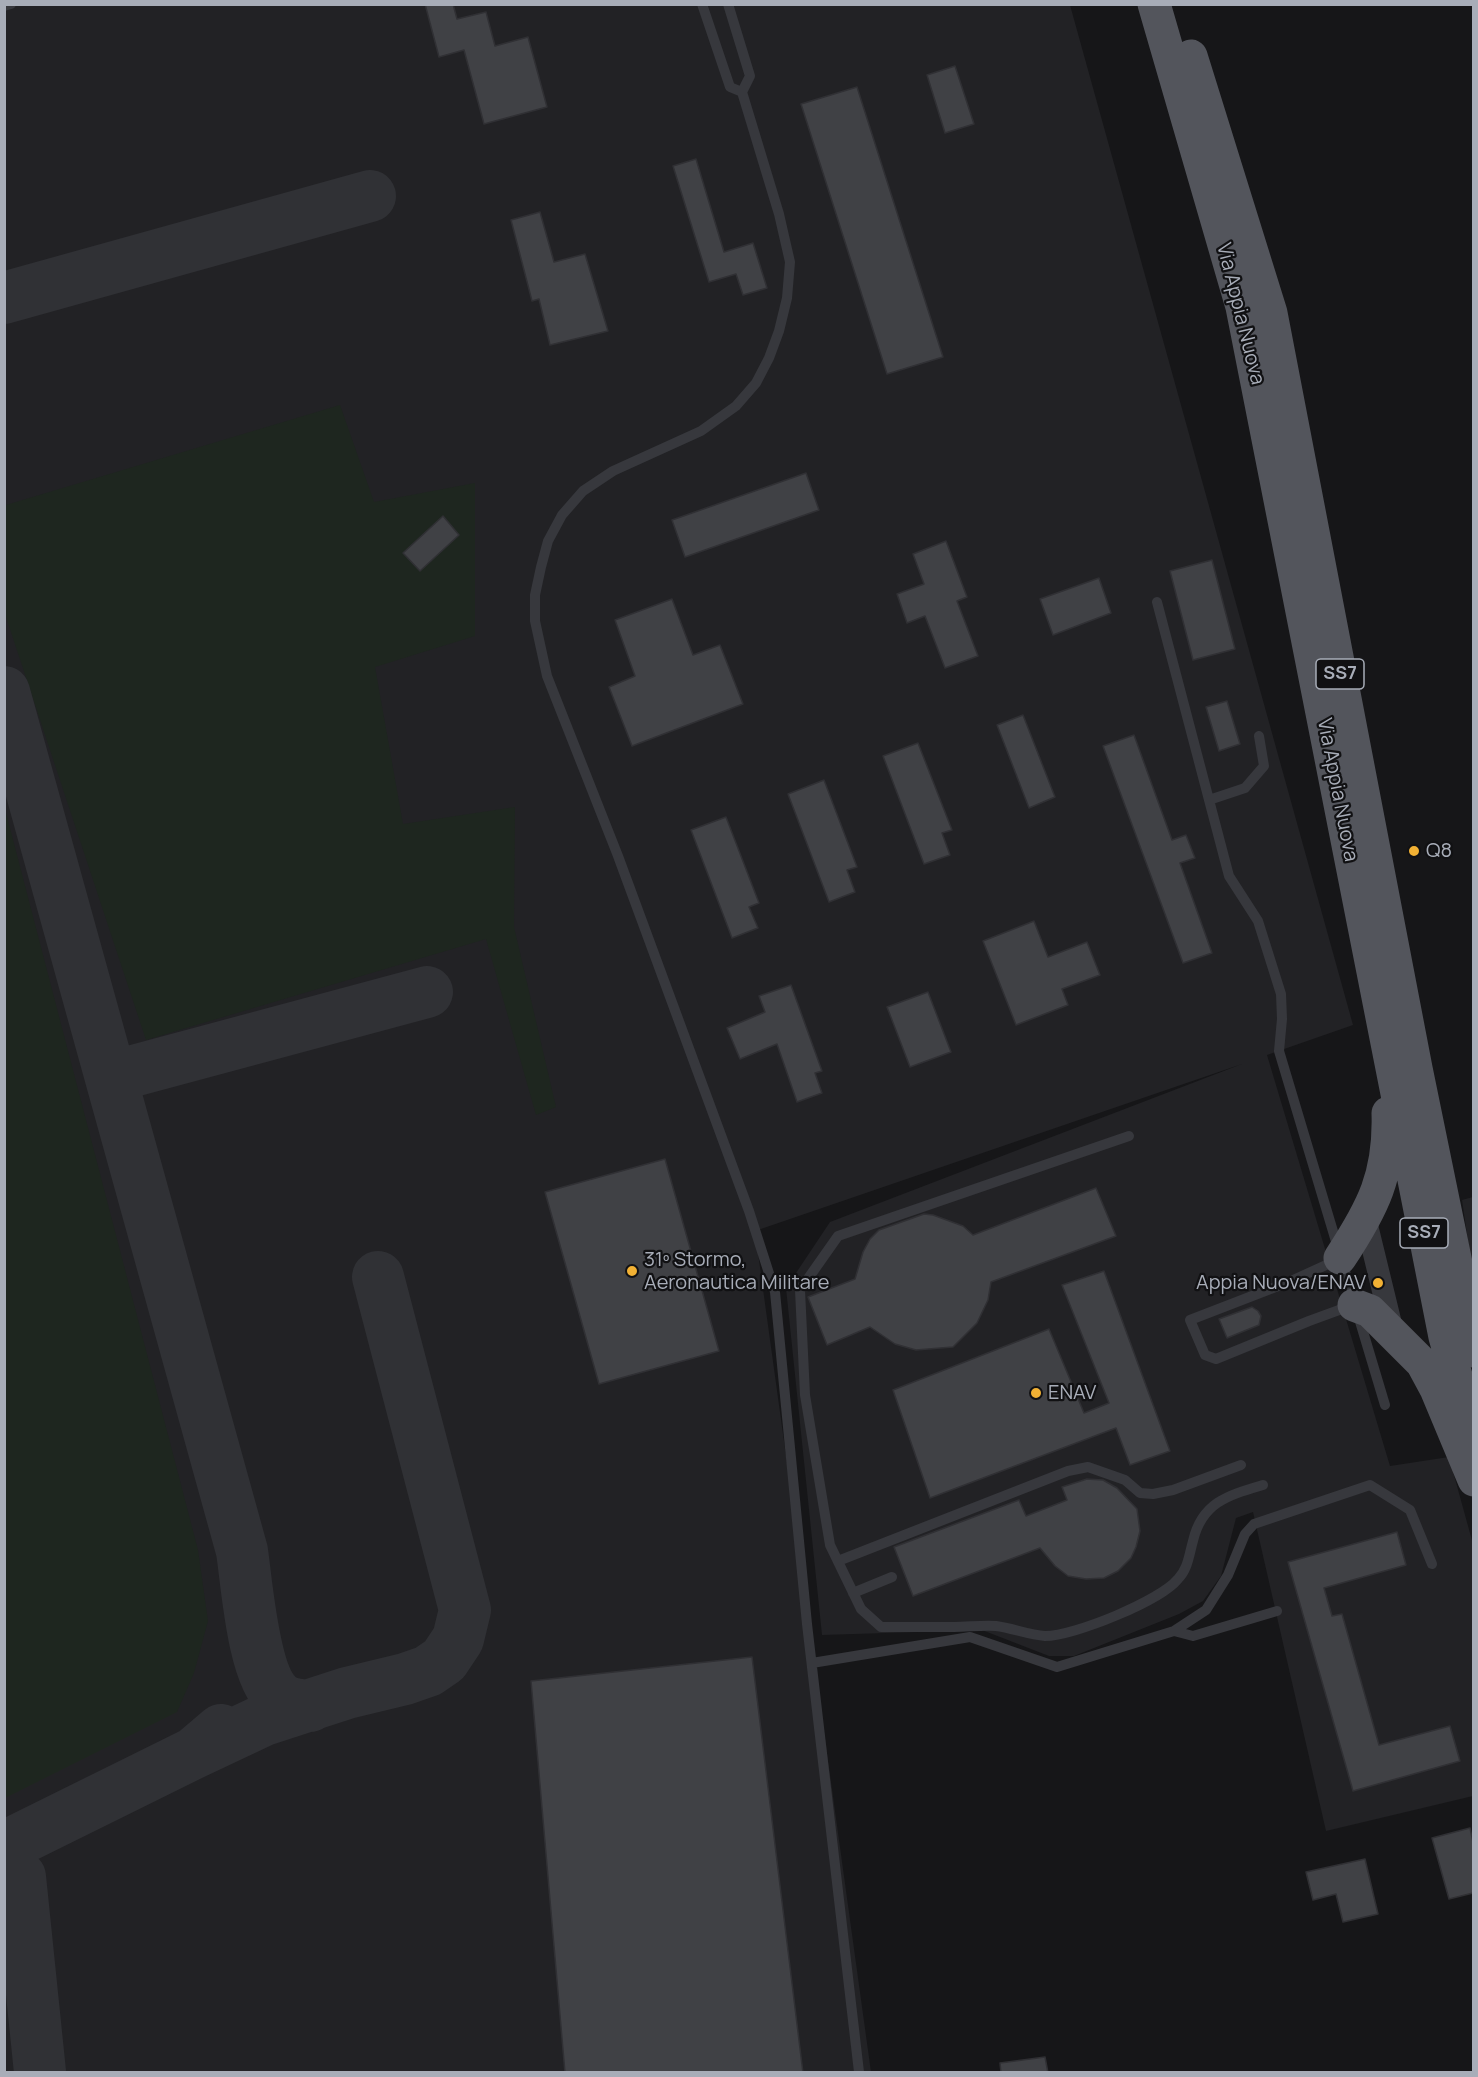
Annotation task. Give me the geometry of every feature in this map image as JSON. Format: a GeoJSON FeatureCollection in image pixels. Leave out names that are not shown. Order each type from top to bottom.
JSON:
{"type":"FeatureCollection","features":[{"type":"Feature","properties":{"kind":"main road","name":"Via Appia Nuova"},"geometry":{"type":"LineString","coordinates":[[1154,4],[1242,307],[1445,1338],[1473,1439]]}},
{"type":"Feature","properties":{"kind":"main road","name":"Via Appia Nuova"},"geometry":{"type":"LineString","coordinates":[[1175,4],[1271,313],[1418,1080],[1473,1351]]}},
{"type":"Feature","properties":{"kind":"main road"},"geometry":{"type":"LineString","coordinates":[[1340,1258],[1365,1217],[1377,1194],[1382,1178],[1388,1141],[1388,1096],[1383,1024]]}},
{"type":"Feature","properties":{"kind":"main road"},"geometry":{"type":"LineString","coordinates":[[1354,1305],[1370,1311],[1422,1363],[1429,1373],[1473,1480]]}},
{"type":"Feature","properties":{"kind":"street"},"geometry":{"type":"LineString","coordinates":[[1365,1217],[1393,1335]]}},
{"type":"Feature","properties":{"kind":"lane"},"geometry":{"type":"LineString","coordinates":[[4,6],[11,4]]}},
{"type":"Feature","properties":{"kind":"lane"},"geometry":{"type":"LineString","coordinates":[[702,4],[730,87],[742,92]]}},
{"type":"Feature","properties":{"kind":"lane"},"geometry":{"type":"LineString","coordinates":[[728,4],[750,76],[742,92],[790,262],[787,298],[779,331],[756,383],[736,406],[700,431],[613,471],[584,491],[562,515],[548,542],[541,567],[535,595],[535,621],[547,676],[618,856],[749,1211],[775,1292],[812,1663],[859,2073]]}},
{"type":"Feature","properties":{"kind":"lane"},"geometry":{"type":"LineString","coordinates":[[1157,602],[1229,876],[1258,921],[1281,994],[1282,1019],[1279,1051],[1385,1405]]}},
{"type":"Feature","properties":{"kind":"lane"},"geometry":{"type":"LineString","coordinates":[[1209,800],[1245,788],[1264,766],[1259,736]]}},
{"type":"Feature","properties":{"kind":"lane"},"geometry":{"type":"LineString","coordinates":[[1129,1136],[838,1236],[800,1290],[805,1395],[830,1545],[861,1610],[881,1627],[995,1626],[1044,1636],[1062,1634],[1087,1627],[1160,1595],[1179,1579],[1190,1558],[1193,1540],[1200,1521],[1210,1508],[1233,1494],[1263,1485]]}},
{"type":"Feature","properties":{"kind":"lane"},"geometry":{"type":"LineString","coordinates":[[1340,1258],[1291,1281],[1190,1320],[1205,1355],[1216,1359],[1354,1305]]}},
{"type":"Feature","properties":{"kind":"lane"},"geometry":{"type":"LineString","coordinates":[[838,1561],[1068,1471],[1088,1467],[1125,1480],[1140,1493],[1153,1494],[1173,1490],[1241,1465]]}},
{"type":"Feature","properties":{"kind":"lane"},"geometry":{"type":"LineString","coordinates":[[812,1663],[970,1637],[1057,1667],[1174,1631],[1206,1610],[1228,1575],[1245,1534],[1254,1524],[1370,1485],[1410,1510],[1432,1564]]}},
{"type":"Feature","properties":{"kind":"lane"},"geometry":{"type":"LineString","coordinates":[[853,1593],[892,1577]]}},
{"type":"Feature","properties":{"kind":"lane"},"geometry":{"type":"LineString","coordinates":[[1174,1631],[1192,1636],[1277,1611]]}},
{"type":"Feature","properties":{"kind":"shaded area"},"geometry":{"type":"Polygon","coordinates":[[[4,5],[1070,5],[1353,1025],[1267,1055],[1390,1466],[1449,1457],[1473,1544],[1473,1796],[1326,1831],[1253,1512],[1236,1518],[1221,1576],[1203,1601],[1179,1614],[1074,1656],[1049,1656],[982,1630],[822,1635],[786,1288],[830,1222],[1242,1064],[755,1231],[871,2072],[5,2072],[4,5]]]}},
{"type":"Feature","properties":{"kind":"shaded area"},"geometry":{"type":"Polygon","coordinates":[[[340,405],[374,502],[475,483],[475,636],[375,667],[403,824],[515,807],[514,927],[556,1107],[536,1115],[486,939],[146,1040],[5,614],[4,509],[6,505],[340,405]]]}},
{"type":"Feature","properties":{"kind":"shaded area"},"geometry":{"type":"Polygon","coordinates":[[[5,809],[198,1550],[208,1621],[194,1673],[177,1712],[5,1798],[5,809]]]}},
{"type":"Feature","properties":{"kind":"shaded area"},"geometry":{"type":"Polygon","coordinates":[[[1473,1197],[1473,1275],[1462,1200],[1473,1197]]]}},
{"type":"Feature","properties":{"kind":"building"},"geometry":{"type":"Polygon","coordinates":[[[425,4],[453,4],[457,19],[486,12],[495,46],[528,37],[547,107],[484,124],[464,50],[439,57],[425,4]]]}},
{"type":"Feature","properties":{"kind":"building"},"geometry":{"type":"Polygon","coordinates":[[[955,66],[974,124],[945,133],[927,75],[955,66]]]}},
{"type":"Feature","properties":{"kind":"building"},"geometry":{"type":"Polygon","coordinates":[[[857,87],[943,357],[887,374],[801,104],[857,87]]]}},
{"type":"Feature","properties":{"kind":"building"},"geometry":{"type":"Polygon","coordinates":[[[696,159],[724,252],[753,243],[767,288],[743,295],[736,274],[709,282],[673,166],[696,159]]]}},
{"type":"Feature","properties":{"kind":"building"},"geometry":{"type":"Polygon","coordinates":[[[540,212],[554,262],[585,254],[608,331],[550,345],[539,299],[532,301],[511,220],[540,212]]]}},
{"type":"Feature","properties":{"kind":"building"},"geometry":{"type":"Polygon","coordinates":[[[806,473],[819,510],[685,557],[672,520],[806,473]]]}},
{"type":"Feature","properties":{"kind":"building"},"geometry":{"type":"Polygon","coordinates":[[[443,516],[459,535],[420,571],[403,553],[443,516]]]}},
{"type":"Feature","properties":{"kind":"building"},"geometry":{"type":"Polygon","coordinates":[[[946,541],[967,597],[957,601],[978,656],[945,668],[925,616],[907,623],[897,594],[924,584],[913,554],[946,541]]]}},
{"type":"Feature","properties":{"kind":"building"},"geometry":{"type":"Polygon","coordinates":[[[1212,560],[1235,649],[1193,660],[1170,571],[1212,560]]]}},
{"type":"Feature","properties":{"kind":"building"},"geometry":{"type":"Polygon","coordinates":[[[1099,578],[1111,613],[1053,635],[1040,599],[1099,578]]]}},
{"type":"Feature","properties":{"kind":"building"},"geometry":{"type":"Polygon","coordinates":[[[672,599],[693,655],[720,645],[743,704],[632,746],[609,687],[635,676],[615,620],[672,599]]]}},
{"type":"Feature","properties":{"kind":"building"},"geometry":{"type":"Polygon","coordinates":[[[1227,701],[1240,744],[1219,751],[1206,707],[1227,701]]]}},
{"type":"Feature","properties":{"kind":"building"},"geometry":{"type":"Polygon","coordinates":[[[1023,715],[1055,797],[1029,808],[997,725],[1023,715]]]}},
{"type":"Feature","properties":{"kind":"building"},"geometry":{"type":"Polygon","coordinates":[[[1134,735],[1172,840],[1186,835],[1195,858],[1180,863],[1212,953],[1183,963],[1103,746],[1134,735]]]}},
{"type":"Feature","properties":{"kind":"building"},"geometry":{"type":"Polygon","coordinates":[[[918,743],[952,830],[942,833],[950,855],[924,864],[883,756],[918,743]]]}},
{"type":"Feature","properties":{"kind":"building"},"geometry":{"type":"Polygon","coordinates":[[[824,780],[857,867],[847,870],[855,892],[829,902],[788,794],[824,780]]]}},
{"type":"Feature","properties":{"kind":"building"},"geometry":{"type":"Polygon","coordinates":[[[726,817],[759,903],[749,907],[758,928],[732,938],[691,830],[726,817]]]}},
{"type":"Feature","properties":{"kind":"building"},"geometry":{"type":"Polygon","coordinates":[[[1034,921],[1048,957],[1087,942],[1100,975],[1062,989],[1068,1005],[1016,1025],[983,941],[1034,921]]]}},
{"type":"Feature","properties":{"kind":"building"},"geometry":{"type":"Polygon","coordinates":[[[791,985],[822,1071],[815,1073],[822,1093],[797,1102],[777,1044],[740,1059],[727,1028],[765,1012],[759,996],[791,985]]]}},
{"type":"Feature","properties":{"kind":"building"},"geometry":{"type":"Polygon","coordinates":[[[928,992],[951,1052],[910,1067],[887,1007],[928,992]]]}},
{"type":"Feature","properties":{"kind":"building","name":"31º Stormo, Aeronautica Militare"},"geometry":{"type":"Polygon","coordinates":[[[665,1159],[719,1351],[599,1384],[545,1192],[665,1159]]]}},
{"type":"Feature","properties":{"kind":"building"},"geometry":{"type":"Polygon","coordinates":[[[1096,1188],[1116,1236],[991,1282],[988,1300],[977,1323],[953,1347],[916,1350],[895,1344],[870,1327],[827,1345],[808,1297],[855,1279],[863,1252],[870,1239],[879,1230],[924,1214],[963,1226],[973,1235],[1096,1188]]]}},
{"type":"Feature","properties":{"kind":"building"},"geometry":{"type":"Polygon","coordinates":[[[1104,1271],[1170,1451],[1130,1465],[1116,1428],[930,1498],[893,1390],[1049,1329],[1084,1413],[1109,1403],[1062,1285],[1104,1271]]]}},
{"type":"Feature","properties":{"kind":"building"},"geometry":{"type":"Polygon","coordinates":[[[1252,1307],[1261,1316],[1259,1325],[1227,1338],[1219,1319],[1252,1307]]]}},
{"type":"Feature","properties":{"kind":"building"},"geometry":{"type":"Polygon","coordinates":[[[1087,1479],[1103,1480],[1117,1488],[1137,1509],[1140,1531],[1136,1547],[1131,1558],[1118,1571],[1104,1578],[1086,1579],[1068,1576],[1055,1566],[1040,1548],[913,1596],[894,1547],[1019,1500],[1026,1516],[1067,1500],[1062,1487],[1087,1479]]]}},
{"type":"Feature","properties":{"kind":"building"},"geometry":{"type":"Polygon","coordinates":[[[1397,1532],[1406,1565],[1324,1588],[1332,1616],[1342,1614],[1379,1745],[1450,1726],[1460,1761],[1353,1791],[1288,1562],[1397,1532]]]}},
{"type":"Feature","properties":{"kind":"building"},"geometry":{"type":"Polygon","coordinates":[[[752,1657],[803,2073],[565,2073],[531,1681],[752,1657]]]}},
{"type":"Feature","properties":{"kind":"building"},"geometry":{"type":"Polygon","coordinates":[[[1470,1828],[1473,1842],[1473,1893],[1449,1899],[1432,1838],[1470,1828]]]}},
{"type":"Feature","properties":{"kind":"building"},"geometry":{"type":"Polygon","coordinates":[[[1365,1859],[1378,1914],[1343,1922],[1336,1894],[1313,1900],[1306,1872],[1365,1859]]]}},
{"type":"Feature","properties":{"kind":"building"},"geometry":{"type":"Polygon","coordinates":[[[1045,2057],[1048,2073],[1001,2073],[1000,2063],[1045,2057]]]}},
{"type":"Feature","properties":{"kind":"taxiway"},"geometry":{"type":"LineString","coordinates":[[4,298],[370,196]]}},
{"type":"Feature","properties":{"kind":"taxiway"},"geometry":{"type":"LineString","coordinates":[[4,692],[242,1551],[249,1606],[263,1670],[270,1686],[279,1697],[289,1703],[310,1706]]}},
{"type":"Feature","properties":{"kind":"taxiway"},"geometry":{"type":"LineString","coordinates":[[108,1062],[122,1074],[427,992]]}},
{"type":"Feature","properties":{"kind":"taxiway"},"geometry":{"type":"LineString","coordinates":[[194,1753],[264,1720],[347,1693],[428,1671],[444,1660],[458,1639],[465,1610],[378,1277]]}},
{"type":"Feature","properties":{"kind":"taxiway"},"geometry":{"type":"LineString","coordinates":[[4,1847],[194,1753],[221,1730]]}},
{"type":"Feature","properties":{"kind":"taxiway"},"geometry":{"type":"LineString","coordinates":[[4,1861],[20,1877],[40,2072]]}},
{"type":"Feature","properties":{"kind":"place","name":"Q8"},"geometry":{"type":"Point","coordinates":[1414,851]}},
{"type":"Feature","properties":{"kind":"place","name":"31º Stormo, Aeronautica Militare"},"geometry":{"type":"Point","coordinates":[632,1271]}},
{"type":"Feature","properties":{"kind":"place","name":"Appia Nuova/ENAV"},"geometry":{"type":"Point","coordinates":[1378,1283]}},
{"type":"Feature","properties":{"kind":"place","name":"ENAV"},"geometry":{"type":"Point","coordinates":[1036,1393]}}]}
